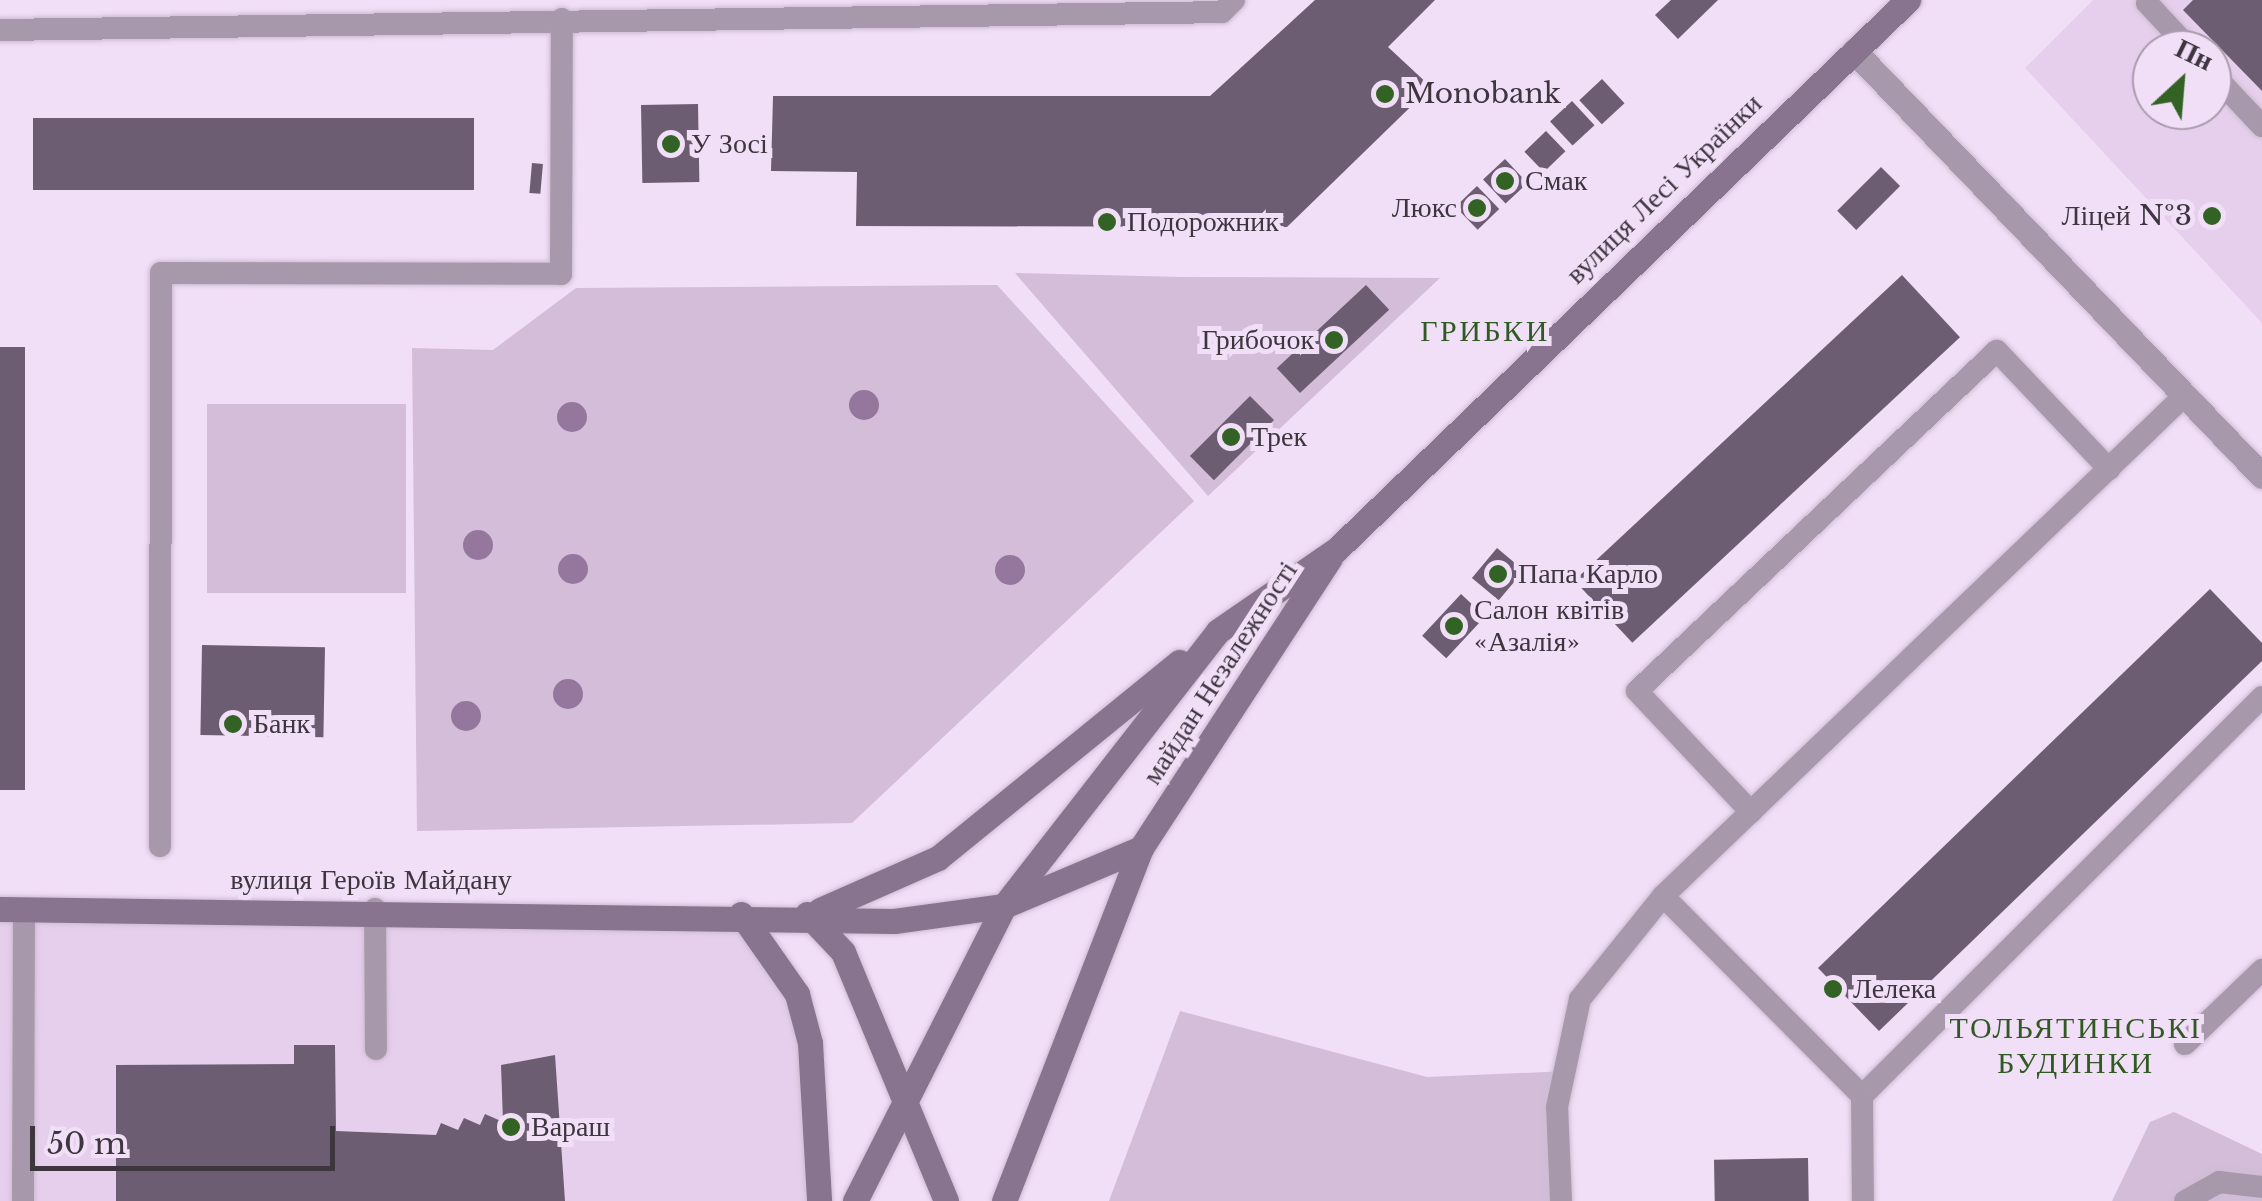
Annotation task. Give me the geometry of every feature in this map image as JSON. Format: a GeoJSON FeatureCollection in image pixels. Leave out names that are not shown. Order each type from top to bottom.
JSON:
{"type":"FeatureCollection","features":[{"type":"Feature","properties":{"kind":"main road","name":"вулиця Лесі Українки"},"geometry":{"type":"LineString","coordinates":[[1336,550],[1908,0]]}},
{"type":"Feature","properties":{"kind":"main road","name":"майдан Незалежності"},"geometry":{"type":"LineString","coordinates":[[855,1201],[1004,906],[1218,631],[1336,550]]}},
{"type":"Feature","properties":{"kind":"main road","name":"майдан Незалежності"},"geometry":{"type":"LineString","coordinates":[[1004,1201],[1142,848],[1336,550]]}},
{"type":"Feature","properties":{"kind":"main road"},"geometry":{"type":"LineString","coordinates":[[946,1201],[908,1094],[842,952],[807,914],[938,858],[1218,631]]}},
{"type":"Feature","properties":{"kind":"main road","name":"вулиця Героїв Майдану"},"geometry":{"type":"LineString","coordinates":[[12,909],[807,914],[894,921],[1004,906],[1142,848]]}},
{"type":"Feature","properties":{"kind":"main road"},"geometry":{"type":"LineString","coordinates":[[741,914],[797,994],[810,1043],[819,1201]]}},
{"type":"Feature","properties":{"kind":"street"},"geometry":{"type":"LineString","coordinates":[[1854,51],[2262,476]]}},
{"type":"Feature","properties":{"kind":"lane"},"geometry":{"type":"LineString","coordinates":[[0,30],[417,11],[562,19],[1222,12],[1234,0]]}},
{"type":"Feature","properties":{"kind":"lane"},"geometry":{"type":"LineString","coordinates":[[2147,3],[2172,30]]}},
{"type":"Feature","properties":{"kind":"lane"},"geometry":{"type":"LineString","coordinates":[[160,846],[160,273],[562,274],[562,19]]}},
{"type":"Feature","properties":{"kind":"lane"},"geometry":{"type":"LineString","coordinates":[[2232,94],[2262,126]]}},
{"type":"Feature","properties":{"kind":"lane"},"geometry":{"type":"LineString","coordinates":[[1751,812],[1637,691],[1997,351],[2109,468]]}},
{"type":"Feature","properties":{"kind":"lane"},"geometry":{"type":"LineString","coordinates":[[1561,1201],[1558,1107],[1580,999],[1663,896],[2184,396]]}},
{"type":"Feature","properties":{"kind":"lane"},"geometry":{"type":"LineString","coordinates":[[1862,1096],[2262,697]]}},
{"type":"Feature","properties":{"kind":"lane"},"geometry":{"type":"LineString","coordinates":[[1663,896],[1862,1096],[1863,1201]]}},
{"type":"Feature","properties":{"kind":"lane"},"geometry":{"type":"LineString","coordinates":[[12,909],[22,1201]]}},
{"type":"Feature","properties":{"kind":"lane"},"geometry":{"type":"LineString","coordinates":[[375,909],[376,1049]]}},
{"type":"Feature","properties":{"kind":"lane"},"geometry":{"type":"LineString","coordinates":[[2184,1044],[2262,970]]}},
{"type":"Feature","properties":{"kind":"lane"},"geometry":{"type":"LineString","coordinates":[[2186,1201],[2219,1182],[2262,1187]]}},
{"type":"Feature","properties":{"kind":"shaded area","name":"Ліцей №3"},"geometry":{"type":"Polygon","coordinates":[[[2093,0],[2262,0],[2262,323],[2025,68],[2093,0]]]}},
{"type":"Feature","properties":{"kind":"shaded area"},"geometry":{"type":"Polygon","coordinates":[[[1015,273],[1182,277],[1440,278],[1208,496],[1015,273]]]}},
{"type":"Feature","properties":{"kind":"shaded area"},"geometry":{"type":"Polygon","coordinates":[[[997,285],[1194,501],[852,823],[417,831],[412,348],[493,350],[576,288],[997,285]]]}},
{"type":"Feature","properties":{"kind":"shaded area"},"geometry":{"type":"Polygon","coordinates":[[[207,404],[406,404],[406,593],[207,593],[207,404]]]}},
{"type":"Feature","properties":{"kind":"shaded area"},"geometry":{"type":"Polygon","coordinates":[[[0,909],[741,914],[797,994],[819,1201],[0,1201],[0,909]]]}},
{"type":"Feature","properties":{"kind":"shaded area"},"geometry":{"type":"Polygon","coordinates":[[[1180,1011],[1427,1077],[1569,1071],[1567,1201],[1109,1201],[1180,1011]]]}},
{"type":"Feature","properties":{"kind":"shaded area"},"geometry":{"type":"Polygon","coordinates":[[[2174,1112],[2262,1154],[2262,1201],[2112,1201],[2150,1122],[2174,1112]]]}},
{"type":"Feature","properties":{"kind":"building"},"geometry":{"type":"Polygon","coordinates":[[[1315,0],[1435,0],[1388,47],[1431,87],[1287,227],[856,226],[857,172],[771,171],[773,96],[1210,96],[1315,0]]]}},
{"type":"Feature","properties":{"kind":"building"},"geometry":{"type":"Polygon","coordinates":[[[1671,0],[1718,0],[1678,39],[1655,15],[1671,0]]]}},
{"type":"Feature","properties":{"kind":"building"},"geometry":{"type":"Polygon","coordinates":[[[2193,0],[2262,0],[2262,91],[2232,60],[2232,30],[2203,30],[2183,10],[2193,0]]]}},
{"type":"Feature","properties":{"kind":"building"},"geometry":{"type":"Polygon","coordinates":[[[1602,79],[1625,103],[1602,124],[1579,100],[1602,79]]]}},
{"type":"Feature","properties":{"kind":"building"},"geometry":{"type":"Polygon","coordinates":[[[1572,101],[1595,125],[1573,146],[1550,121],[1572,101]]]}},
{"type":"Feature","properties":{"kind":"building","name":"У Зосі"},"geometry":{"type":"Polygon","coordinates":[[[698,104],[699,182],[642,183],[641,105],[698,104]]]}},
{"type":"Feature","properties":{"kind":"building"},"geometry":{"type":"Polygon","coordinates":[[[33,118],[474,118],[474,190],[33,190],[33,118]]]}},
{"type":"Feature","properties":{"kind":"building"},"geometry":{"type":"Polygon","coordinates":[[[1546,131],[1565,151],[1544,172],[1524,152],[1546,131]]]}},
{"type":"Feature","properties":{"kind":"building","name":"Смак"},"geometry":{"type":"Polygon","coordinates":[[[1505,159],[1528,183],[1506,204],[1483,179],[1505,159]]]}},
{"type":"Feature","properties":{"kind":"building"},"geometry":{"type":"Polygon","coordinates":[[[532,163],[543,164],[540,194],[529,193],[532,163]]]}},
{"type":"Feature","properties":{"kind":"building"},"geometry":{"type":"Polygon","coordinates":[[[1881,167],[1900,186],[1856,230],[1837,211],[1881,167]]]}},
{"type":"Feature","properties":{"kind":"building","name":"Люкс"},"geometry":{"type":"Polygon","coordinates":[[[1477,186],[1499,209],[1478,230],[1455,207],[1477,186]]]}},
{"type":"Feature","properties":{"kind":"building"},"geometry":{"type":"Polygon","coordinates":[[[1902,275],[1960,337],[1632,643],[1574,581],[1902,275]]]}},
{"type":"Feature","properties":{"kind":"building","name":"Грибочок"},"geometry":{"type":"Polygon","coordinates":[[[1366,285],[1389,310],[1300,393],[1277,368],[1366,285]]]}},
{"type":"Feature","properties":{"kind":"building"},"geometry":{"type":"Polygon","coordinates":[[[0,347],[25,347],[25,790],[0,790],[0,347]]]}},
{"type":"Feature","properties":{"kind":"building","name":"Трек"},"geometry":{"type":"Polygon","coordinates":[[[1250,396],[1274,420],[1214,480],[1190,456],[1250,396]]]}},
{"type":"Feature","properties":{"kind":"building","name":"Папа Карло"},"geometry":{"type":"Polygon","coordinates":[[[1497,548],[1524,570],[1499,600],[1472,578],[1497,548]]]}},
{"type":"Feature","properties":{"kind":"building"},"geometry":{"type":"Polygon","coordinates":[[[2210,589],[2262,643],[2262,661],[1879,1031],[1818,968],[2210,589]]]}},
{"type":"Feature","properties":{"kind":"building","name":"Салон квітів «Азалія»"},"geometry":{"type":"Polygon","coordinates":[[[1461,594],[1485,617],[1446,658],[1422,636],[1461,594]]]}},
{"type":"Feature","properties":{"kind":"building"},"geometry":{"type":"Polygon","coordinates":[[[202,645],[325,647],[323,737],[200,735],[202,645]]]}},
{"type":"Feature","properties":{"kind":"building"},"geometry":{"type":"Polygon","coordinates":[[[294,1045],[335,1045],[336,1131],[436,1135],[441,1123],[458,1130],[464,1118],[480,1125],[485,1114],[503,1122],[501,1065],[555,1055],[565,1201],[116,1201],[116,1065],[294,1064],[294,1045]]]}},
{"type":"Feature","properties":{"kind":"building"},"geometry":{"type":"Polygon","coordinates":[[[1808,1158],[1809,1201],[1715,1201],[1714,1160],[1808,1158]]]}},
{"type":"Feature","properties":{"kind":"place","name":"Monobank"},"geometry":{"type":"Point","coordinates":[1385,94]}},
{"type":"Feature","properties":{"kind":"place","name":"У Зосі"},"geometry":{"type":"Point","coordinates":[671,144]}},
{"type":"Feature","properties":{"kind":"place","name":"Смак"},"geometry":{"type":"Point","coordinates":[1505,181]}},
{"type":"Feature","properties":{"kind":"place","name":"Люкс"},"geometry":{"type":"Point","coordinates":[1477,208]}},
{"type":"Feature","properties":{"kind":"place","name":"Ліцей №3"},"geometry":{"type":"Point","coordinates":[2212,216]}},
{"type":"Feature","properties":{"kind":"place","name":"Подорожник"},"geometry":{"type":"Point","coordinates":[1107,222]}},
{"type":"Feature","properties":{"kind":"place","name":"Грибочок"},"geometry":{"type":"Point","coordinates":[1334,340]}},
{"type":"Feature","properties":{"kind":"place","name":"Трек"},"geometry":{"type":"Point","coordinates":[1231,437]}},
{"type":"Feature","properties":{"kind":"place","name":"Папа Карло"},"geometry":{"type":"Point","coordinates":[1498,574]}},
{"type":"Feature","properties":{"kind":"place","name":"Салон квітів «Азалія»"},"geometry":{"type":"Point","coordinates":[1454,626]}},
{"type":"Feature","properties":{"kind":"place","name":"Банк"},"geometry":{"type":"Point","coordinates":[233,724]}},
{"type":"Feature","properties":{"kind":"place","name":"Лелека"},"geometry":{"type":"Point","coordinates":[1833,989]}},
{"type":"Feature","properties":{"kind":"place","name":"Вараш"},"geometry":{"type":"Point","coordinates":[511,1127]}},
{"type":"Feature","properties":{"kind":"district","name":"ГРИБКИ"},"geometry":{"type":"Point","coordinates":[1485,331]}},
{"type":"Feature","properties":{"kind":"district","name":"ТОЛЬЯТИНСЬКІ БУДИНКИ"},"geometry":{"type":"Point","coordinates":[2076,1045]}}]}
